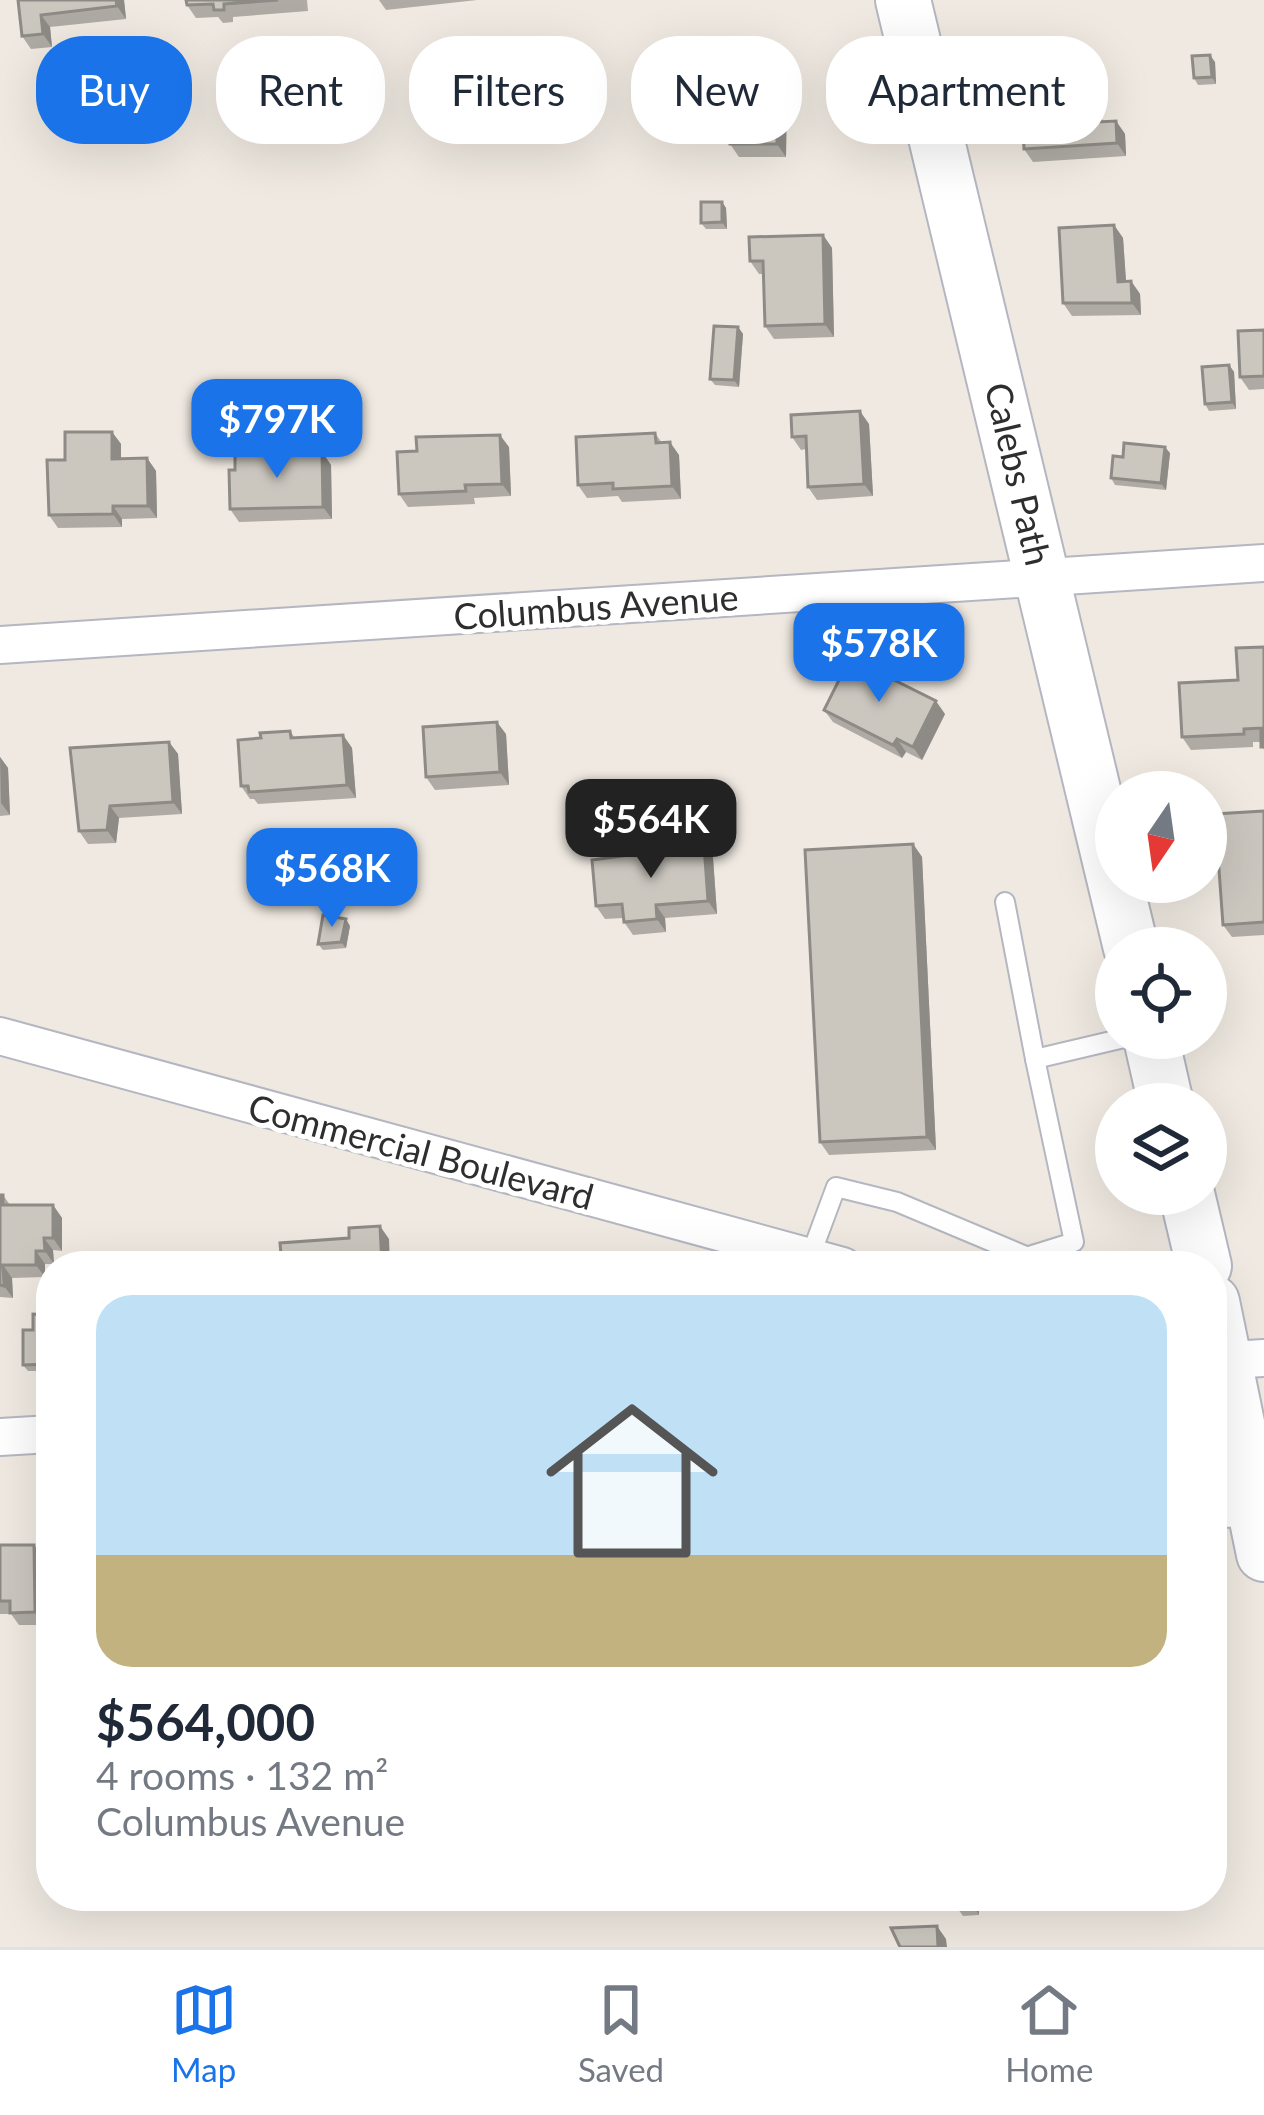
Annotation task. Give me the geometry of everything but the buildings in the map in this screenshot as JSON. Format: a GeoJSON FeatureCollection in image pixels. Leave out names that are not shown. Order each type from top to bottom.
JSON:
{"type":"FeatureCollection","features":[{"type":"Feature","properties":{"kind":"street","name":"Calebs Path"},"geometry":{"type":"LineString","coordinates":[[904,0],[1126,927]]}},
{"type":"Feature","properties":{"kind":"street","name":"Columbus Avenue"},"geometry":{"type":"LineString","coordinates":[[0,644],[1264,563]]}},
{"type":"Feature","properties":{"kind":"street","name":"Commercial Boulevard"},"geometry":{"type":"LineString","coordinates":[[0,1036],[786,1251]]}},
{"type":"Feature","properties":{"kind":"street"},"geometry":{"type":"LineString","coordinates":[[1192,1215],[1200,1251]]}},
{"type":"Feature","properties":{"kind":"street"},"geometry":{"type":"LineString","coordinates":[[1234,1360],[1244,1530]]}},
{"type":"Feature","properties":{"kind":"street"},"geometry":{"type":"LineString","coordinates":[[0,1437],[36,1435]]}},
{"type":"Feature","properties":{"kind":"lane"},"geometry":{"type":"LineString","coordinates":[[1005,902],[1074,1243],[1048,1251]]}},
{"type":"Feature","properties":{"kind":"lane"},"geometry":{"type":"LineString","coordinates":[[1035,1059],[1095,1045]]}},
{"type":"Feature","properties":{"kind":"lane"},"geometry":{"type":"LineString","coordinates":[[827,1251],[836,1187],[897,1202],[1014,1251]]}}]}
